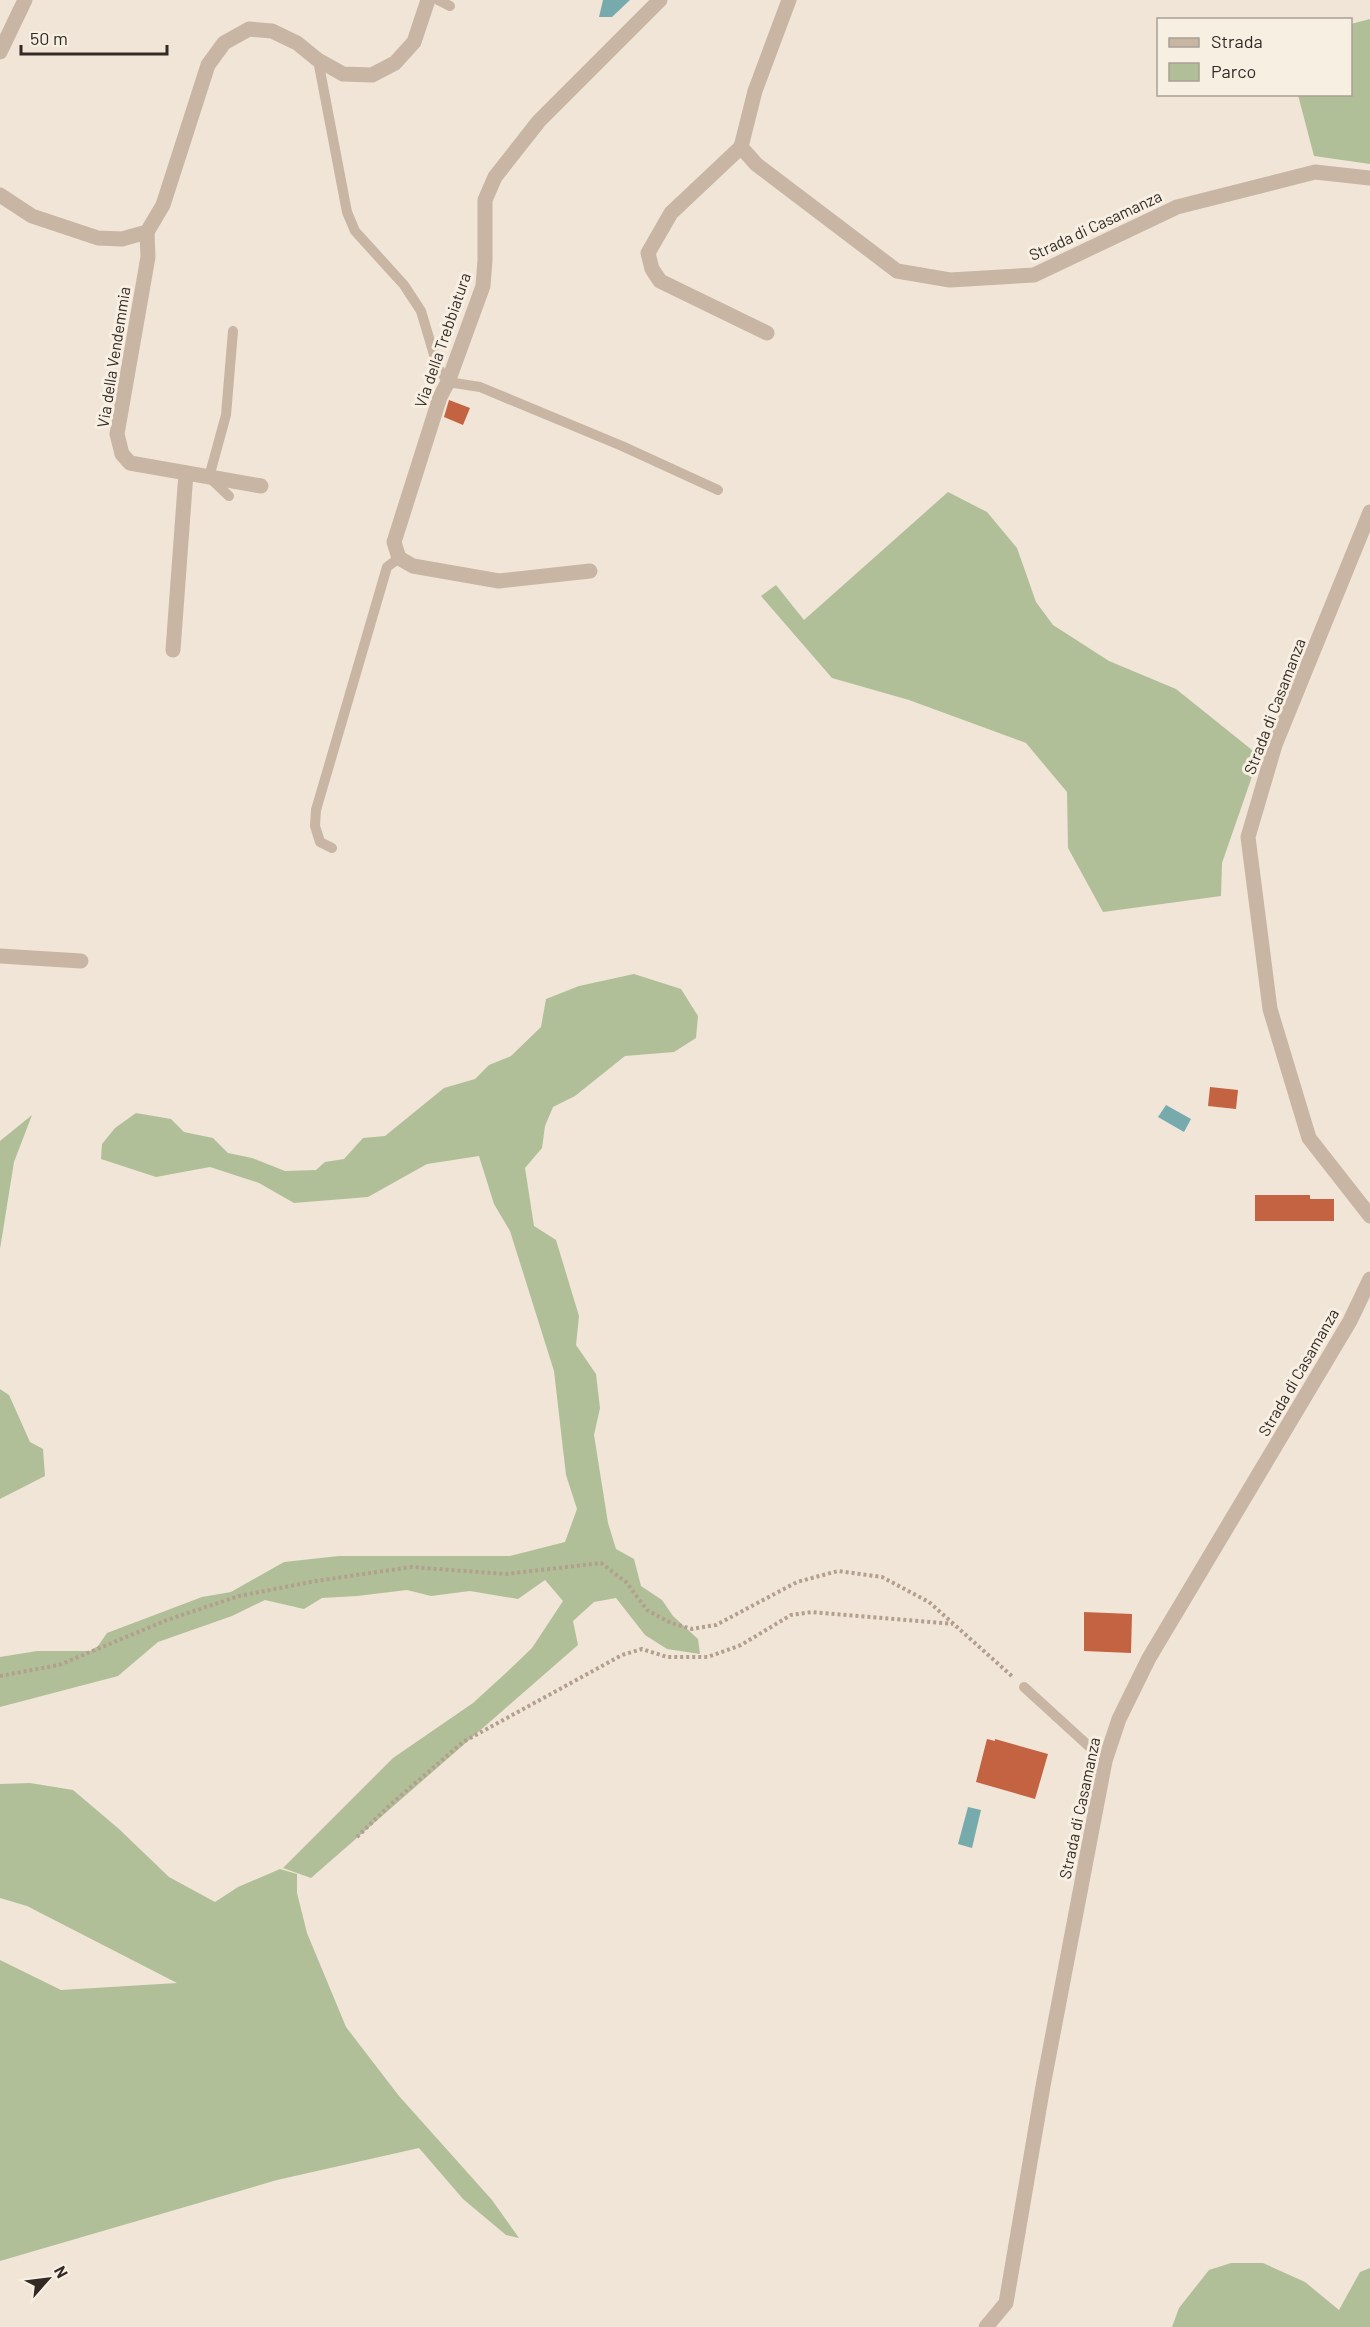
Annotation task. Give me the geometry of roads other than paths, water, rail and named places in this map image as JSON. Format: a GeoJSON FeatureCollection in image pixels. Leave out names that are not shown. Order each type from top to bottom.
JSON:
{"type":"FeatureCollection","features":[{"type":"Feature","properties":{"kind":"street"},"geometry":{"type":"LineString","coordinates":[[0,52],[25,0]]}},
{"type":"Feature","properties":{"kind":"street"},"geometry":{"type":"LineString","coordinates":[[0,195],[32,216],[98,238],[122,239],[147,232],[163,205],[208,65],[224,43],[249,29],[272,31],[297,43],[318,60],[343,74],[372,75],[395,63],[414,42],[428,0]]}},
{"type":"Feature","properties":{"kind":"street","name":"Via della Trebbiatura"},"geometry":{"type":"LineString","coordinates":[[399,558],[394,542],[440,397],[448,382],[483,286],[485,200],[495,177],[539,121],[660,0]]}},
{"type":"Feature","properties":{"kind":"street"},"geometry":{"type":"LineString","coordinates":[[767,333],[660,281],[652,268],[648,253],[671,213],[741,147],[755,91],[789,0]]}},
{"type":"Feature","properties":{"kind":"street","name":"Strada di Casamanza"},"geometry":{"type":"LineString","coordinates":[[741,147],[756,164],[897,271],[950,280],[1034,275],[1177,207],[1315,172],[1370,178]]}},
{"type":"Feature","properties":{"kind":"street","name":"Via della Vendemmia"},"geometry":{"type":"LineString","coordinates":[[147,232],[148,257],[117,434],[122,454],[130,463],[261,486]]}},
{"type":"Feature","properties":{"kind":"street"},"geometry":{"type":"LineString","coordinates":[[173,650],[186,473]]}},
{"type":"Feature","properties":{"kind":"street","name":"Strada di Casamanza"},"geometry":{"type":"LineString","coordinates":[[1370,512],[1275,745],[1248,837],[1270,1009],[1309,1138],[1370,1216]]}},
{"type":"Feature","properties":{"kind":"street"},"geometry":{"type":"LineString","coordinates":[[399,558],[413,566],[499,581],[590,571]]}},
{"type":"Feature","properties":{"kind":"street"},"geometry":{"type":"LineString","coordinates":[[0,957],[81,961]]}},
{"type":"Feature","properties":{"kind":"street","name":"Strada di Casamanza"},"geometry":{"type":"LineString","coordinates":[[986,2327],[1006,2303],[1042,2086],[1105,1761],[1119,1719],[1149,1658],[1350,1322],[1370,1279]]}},
{"type":"Feature","properties":{"kind":"lane"},"geometry":{"type":"LineString","coordinates":[[438,0],[450,6]]}},
{"type":"Feature","properties":{"kind":"lane"},"geometry":{"type":"LineString","coordinates":[[318,60],[347,212],[355,231],[404,285],[421,311],[438,368],[448,382],[480,387],[622,446],[718,490]]}},
{"type":"Feature","properties":{"kind":"lane"},"geometry":{"type":"LineString","coordinates":[[229,496],[210,477],[226,415],[233,331]]}},
{"type":"Feature","properties":{"kind":"lane"},"geometry":{"type":"LineString","coordinates":[[332,848],[320,842],[315,826],[316,810],[387,567],[399,558]]}},
{"type":"Feature","properties":{"kind":"lane"},"geometry":{"type":"LineString","coordinates":[[1024,1688],[1105,1761]]}},
{"type":"Feature","properties":{"kind":"water"},"geometry":{"type":"Polygon","coordinates":[[[603,0],[630,0],[612,17],[599,17],[603,0]]]}},
{"type":"Feature","properties":{"kind":"water"},"geometry":{"type":"Polygon","coordinates":[[[1166,1105],[1191,1119],[1184,1132],[1158,1117],[1166,1105]]]}},
{"type":"Feature","properties":{"kind":"water"},"geometry":{"type":"Polygon","coordinates":[[[968,1807],[981,1810],[972,1848],[958,1844],[968,1807]]]}}]}
